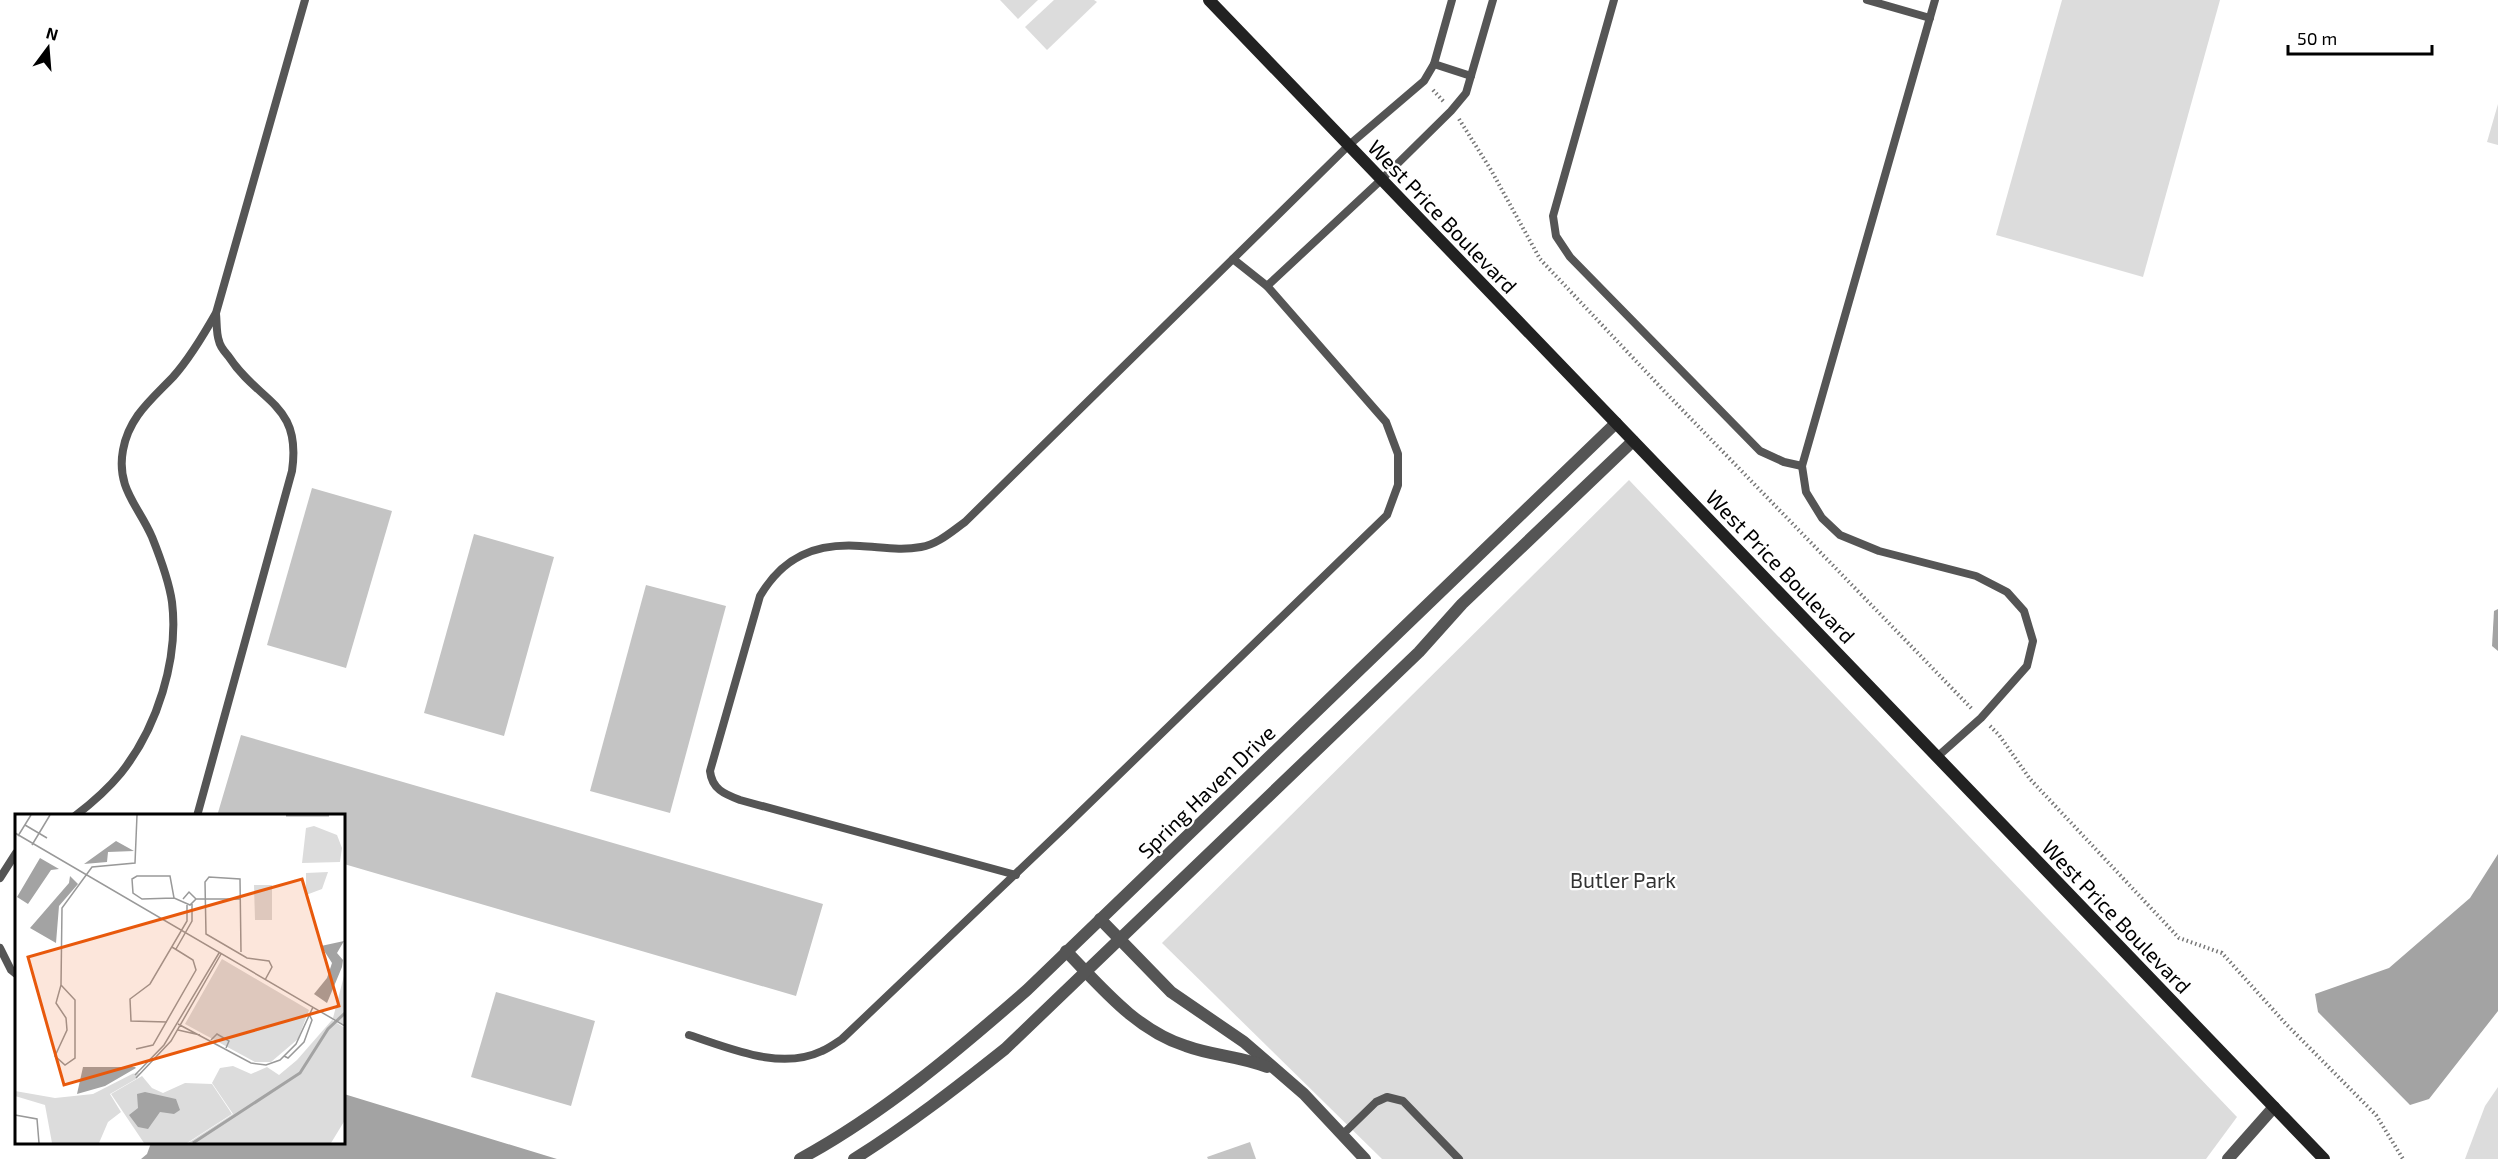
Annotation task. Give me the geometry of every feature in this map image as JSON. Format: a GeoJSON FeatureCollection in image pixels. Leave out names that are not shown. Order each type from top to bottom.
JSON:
{"type":"FeatureCollection","features":[{"type":"Feature","properties":{"kind":"street","name":"West Price Boulevard"},"geometry":{"type":"LineString","coordinates":[[1209,0],[2324,1159]]}},
{"type":"Feature","properties":{"kind":"street","name":"Spring Haven Drive"},"geometry":{"type":"LineString","coordinates":[[800,1159],[874,1113],[937,1067],[1027,990],[1616,423]]}},
{"type":"Feature","properties":{"kind":"street"},"geometry":{"type":"LineString","coordinates":[[854,1159],[943,1098],[1005,1049],[1419,652],[1462,604],[1633,441]]}},
{"type":"Feature","properties":{"kind":"street"},"geometry":{"type":"LineString","coordinates":[[1100,919],[1171,993],[1244,1042],[1304,1094],[1365,1159]]}},
{"type":"Feature","properties":{"kind":"street"},"geometry":{"type":"LineString","coordinates":[[1066,951],[1151,1031],[1203,1051],[1250,1060],[1279,1073]]}},
{"type":"Feature","properties":{"kind":"street"},"geometry":{"type":"LineString","coordinates":[[2230,1158],[2274,1107]]}},
{"type":"Feature","properties":{"kind":"lane"},"geometry":{"type":"LineString","coordinates":[[77,814],[122,772],[145,736],[157,706],[172,645],[172,602],[161,562],[151,536],[127,492],[120,472],[128,429],[135,416],[193,352],[216,313],[305,0]]}},
{"type":"Feature","properties":{"kind":"lane"},"geometry":{"type":"LineString","coordinates":[[1016,875],[740,800],[716,788],[711,781],[710,771],[760,596],[770,579],[785,564],[820,547],[835,545],[884,549],[922,547],[940,540],[965,522],[1349,146],[1424,81],[1434,64],[1452,0]]}},
{"type":"Feature","properties":{"kind":"lane"},"geometry":{"type":"LineString","coordinates":[[1267,286],[1382,180],[1466,93],[1493,0]]}},
{"type":"Feature","properties":{"kind":"lane"},"geometry":{"type":"LineString","coordinates":[[1614,0],[1553,216],[1556,236],[1570,257],[1760,451],[1784,462],[1802,466]]}},
{"type":"Feature","properties":{"kind":"lane"},"geometry":{"type":"LineString","coordinates":[[1867,0],[1930,18]]}},
{"type":"Feature","properties":{"kind":"lane"},"geometry":{"type":"LineString","coordinates":[[1935,0],[1802,466],[1806,492],[1822,518],[1840,535],[1879,551],[1976,576],[2007,592],[2024,611],[2033,641],[2027,666],[1981,718],[1937,757]]}},
{"type":"Feature","properties":{"kind":"lane"},"geometry":{"type":"LineString","coordinates":[[1434,64],[1471,76]]}},
{"type":"Feature","properties":{"kind":"lane"},"geometry":{"type":"LineString","coordinates":[[689,1035],[753,1055],[777,1059],[821,1052],[842,1039],[1016,875],[1387,515],[1398,485],[1398,454],[1386,422],[1267,286],[1233,259]]}},
{"type":"Feature","properties":{"kind":"lane"},"geometry":{"type":"LineString","coordinates":[[198,814],[292,471],[295,449],[293,434],[275,405],[236,368],[219,342],[216,313]]}},
{"type":"Feature","properties":{"kind":"lane"},"geometry":{"type":"LineString","coordinates":[[0,878],[15,855]]}},
{"type":"Feature","properties":{"kind":"lane"},"geometry":{"type":"LineString","coordinates":[[0,948],[11,970],[15,973]]}},
{"type":"Feature","properties":{"kind":"lane"},"geometry":{"type":"LineString","coordinates":[[1342,1135],[1376,1102],[1387,1097],[1403,1101],[1459,1159]]}},
{"type":"Feature","properties":{"kind":"path"},"geometry":{"type":"LineString","coordinates":[[1424,81],[1464,126],[1540,259],[1666,393],[1999,735],[2030,779],[2179,938],[2222,953],[2286,1024],[2376,1115],[2403,1159]]}},
{"type":"Feature","properties":{"kind":"green space"},"geometry":{"type":"Polygon","coordinates":[[[1000,0],[1038,0],[1018,19],[1000,0]]]}},
{"type":"Feature","properties":{"kind":"green space"},"geometry":{"type":"Polygon","coordinates":[[[1054,0],[1094,0],[1097,2],[1047,50],[1025,27],[1054,0]]]}},
{"type":"Feature","properties":{"kind":"green space"},"geometry":{"type":"Polygon","coordinates":[[[2062,0],[2220,0],[2143,277],[1996,235],[2062,0]]]}},
{"type":"Feature","properties":{"kind":"green space"},"geometry":{"type":"Polygon","coordinates":[[[2498,104],[2498,145],[2487,142],[2498,104]]]}},
{"type":"Feature","properties":{"kind":"green space","name":"Butler Park"},"geometry":{"type":"Polygon","coordinates":[[[1629,480],[2237,1117],[2206,1159],[1382,1159],[1162,943],[1629,480]]]}},
{"type":"Feature","properties":{"kind":"green space"},"geometry":{"type":"Polygon","coordinates":[[[2498,1087],[2498,1159],[2465,1159],[2485,1106],[2498,1087]]]}},
{"type":"Feature","properties":{"kind":"shaded area"},"geometry":{"type":"Polygon","coordinates":[[[2498,609],[2498,651],[2492,646],[2494,611],[2498,609]]]}},
{"type":"Feature","properties":{"kind":"shaded area"},"geometry":{"type":"Polygon","coordinates":[[[2498,854],[2498,1011],[2429,1099],[2410,1105],[2318,1012],[2315,994],[2389,968],[2470,898],[2498,854]]]}},
{"type":"Feature","properties":{"kind":"shaded area"},"geometry":{"type":"Polygon","coordinates":[[[345,1094],[557,1159],[141,1159],[147,1154],[151,1144],[345,1144],[345,1094]]]}},
{"type":"Feature","properties":{"kind":"building"},"geometry":{"type":"Polygon","coordinates":[[[312,488],[392,511],[346,668],[267,645],[312,488]]]}},
{"type":"Feature","properties":{"kind":"building"},"geometry":{"type":"Polygon","coordinates":[[[474,534],[554,557],[504,736],[424,713],[474,534]]]}},
{"type":"Feature","properties":{"kind":"building"},"geometry":{"type":"Polygon","coordinates":[[[646,585],[726,606],[670,813],[590,791],[646,585]]]}},
{"type":"Feature","properties":{"kind":"building"},"geometry":{"type":"Polygon","coordinates":[[[241,735],[823,904],[796,996],[345,864],[345,814],[218,814],[241,735]]]}},
{"type":"Feature","properties":{"kind":"building"},"geometry":{"type":"Polygon","coordinates":[[[496,992],[595,1021],[571,1106],[471,1077],[496,992]]]}},
{"type":"Feature","properties":{"kind":"building"},"geometry":{"type":"Polygon","coordinates":[[[1250,1142],[1256,1159],[1208,1159],[1207,1157],[1250,1142]]]}}]}
